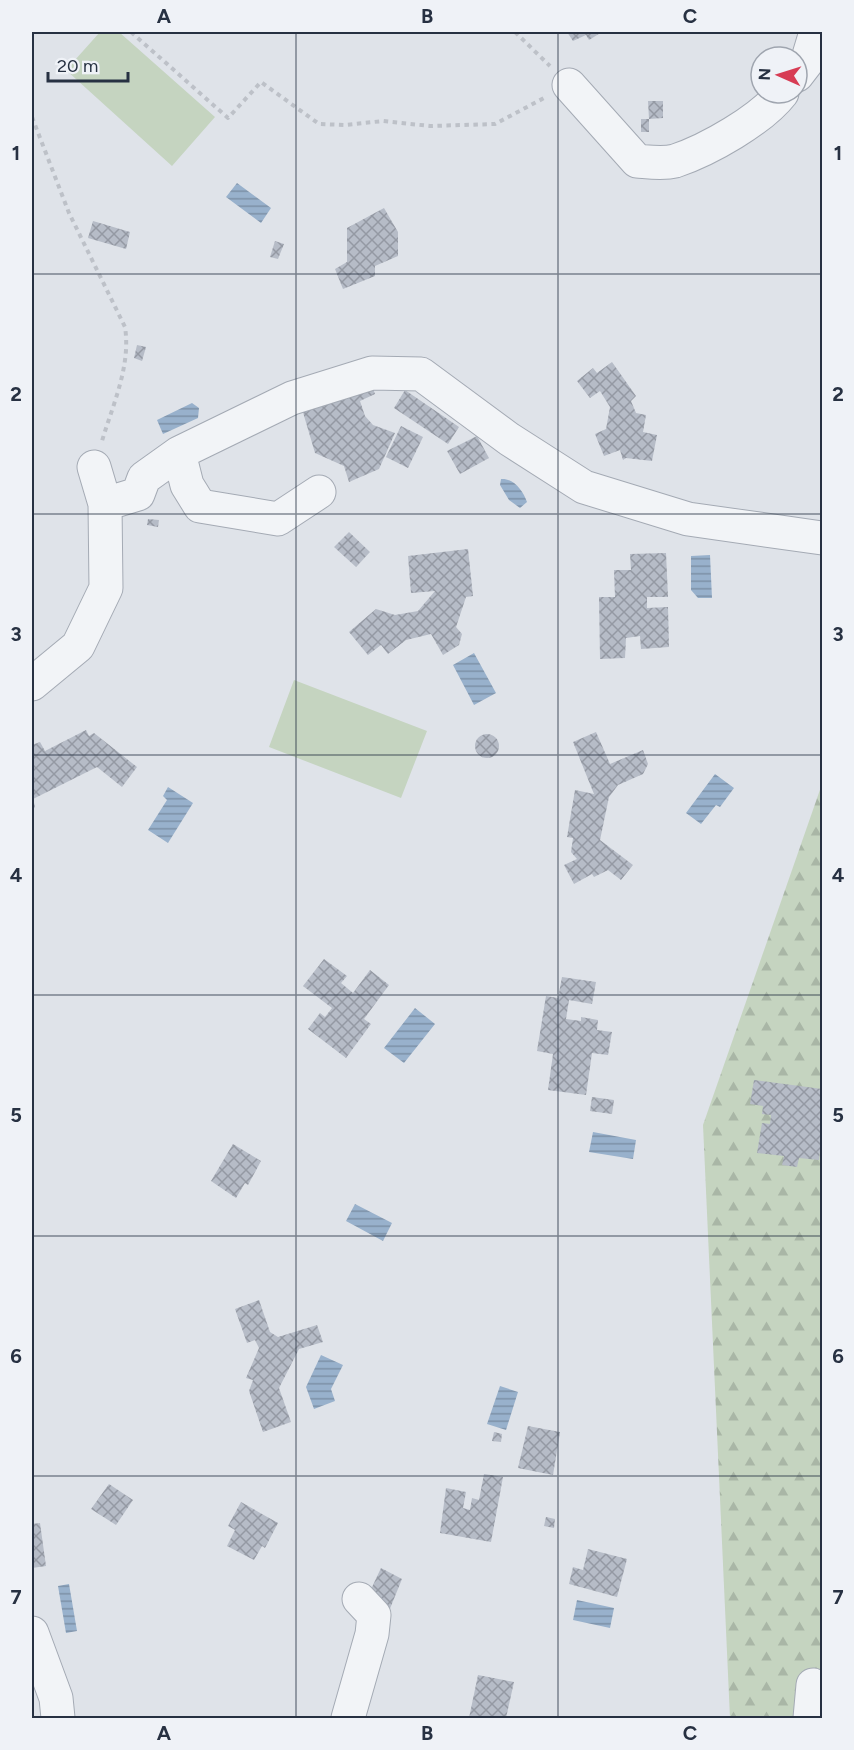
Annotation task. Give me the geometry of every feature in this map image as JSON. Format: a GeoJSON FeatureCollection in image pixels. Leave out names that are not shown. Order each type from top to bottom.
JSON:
{"type":"FeatureCollection","features":[{"type":"Feature","properties":{"kind":"street"},"geometry":{"type":"LineString","coordinates":[[809,55],[816,32]]}},
{"type":"Feature","properties":{"kind":"street"},"geometry":{"type":"LineString","coordinates":[[569,85],[637,161],[655,163],[674,161],[710,145],[738,129],[767,105]]}},
{"type":"Feature","properties":{"kind":"street"},"geometry":{"type":"LineString","coordinates":[[138,494],[144,478],[179,453],[292,398],[372,373],[421,374],[509,439],[584,487],[687,519],[822,538]]}},
{"type":"Feature","properties":{"kind":"street"},"geometry":{"type":"LineString","coordinates":[[179,453],[187,485],[200,506],[278,519],[319,492]]}},
{"type":"Feature","properties":{"kind":"street"},"geometry":{"type":"LineString","coordinates":[[32,684],[78,646],[106,588],[105,504],[94,467]]}},
{"type":"Feature","properties":{"kind":"street"},"geometry":{"type":"LineString","coordinates":[[105,504],[138,494],[147,498],[187,485]]}},
{"type":"Feature","properties":{"kind":"street"},"geometry":{"type":"LineString","coordinates":[[348,1719],[372,1634],[374,1615],[358,1599]]}},
{"type":"Feature","properties":{"kind":"street"},"geometry":{"type":"LineString","coordinates":[[32,1633],[56,1698],[58,1719]]}},
{"type":"Feature","properties":{"kind":"street"},"geometry":{"type":"LineString","coordinates":[[810,1719],[813,1685]]}},
{"type":"Feature","properties":{"kind":"path"},"geometry":{"type":"LineString","coordinates":[[131,32],[228,118],[261,82],[319,124],[345,125],[382,121],[430,126],[495,124],[569,85],[515,32]]}},
{"type":"Feature","properties":{"kind":"path"},"geometry":{"type":"LineString","coordinates":[[32,117],[69,213],[125,327],[128,347],[124,370],[94,467]]}},
{"type":"Feature","properties":{"kind":"green space"},"geometry":{"type":"Polygon","coordinates":[[[100,32],[119,32],[215,117],[172,166],[66,70],[100,32]]]}},
{"type":"Feature","properties":{"kind":"green space"},"geometry":{"type":"Polygon","coordinates":[[[294,680],[427,731],[401,798],[269,747],[294,680]]]}},
{"type":"Feature","properties":{"kind":"green space"},"geometry":{"type":"Polygon","coordinates":[[[822,784],[822,1718],[730,1718],[703,1125],[822,784]]]}},
{"type":"Feature","properties":{"kind":"water"},"geometry":{"type":"Polygon","coordinates":[[[237,183],[271,208],[261,223],[226,197],[237,183]]]}},
{"type":"Feature","properties":{"kind":"water"},"geometry":{"type":"Polygon","coordinates":[[[192,403],[199,408],[198,418],[163,434],[157,420],[192,403]]]}},
{"type":"Feature","properties":{"kind":"water"},"geometry":{"type":"Polygon","coordinates":[[[501,479],[506,479],[517,486],[527,502],[520,508],[509,500],[500,485],[501,479]]]}},
{"type":"Feature","properties":{"kind":"water"},"geometry":{"type":"Polygon","coordinates":[[[710,555],[712,598],[698,598],[691,590],[691,556],[710,555]]]}},
{"type":"Feature","properties":{"kind":"water"},"geometry":{"type":"Polygon","coordinates":[[[474,653],[496,693],[474,705],[453,665],[474,653]]]}},
{"type":"Feature","properties":{"kind":"water"},"geometry":{"type":"Polygon","coordinates":[[[715,774],[734,788],[720,807],[716,805],[701,824],[686,813],[715,774]]]}},
{"type":"Feature","properties":{"kind":"water"},"geometry":{"type":"Polygon","coordinates":[[[168,787],[193,803],[168,843],[148,830],[167,800],[163,796],[168,787]]]}},
{"type":"Feature","properties":{"kind":"water"},"geometry":{"type":"Polygon","coordinates":[[[415,1008],[435,1024],[404,1063],[384,1048],[415,1008]]]}},
{"type":"Feature","properties":{"kind":"water"},"geometry":{"type":"Polygon","coordinates":[[[593,1132],[636,1140],[633,1159],[589,1152],[593,1132]]]}},
{"type":"Feature","properties":{"kind":"water"},"geometry":{"type":"Polygon","coordinates":[[[355,1204],[392,1223],[383,1241],[346,1221],[355,1204]]]}},
{"type":"Feature","properties":{"kind":"water"},"geometry":{"type":"Polygon","coordinates":[[[321,1355],[343,1365],[331,1389],[335,1401],[314,1409],[306,1387],[321,1355]]]}},
{"type":"Feature","properties":{"kind":"water"},"geometry":{"type":"Polygon","coordinates":[[[500,1386],[518,1392],[506,1430],[487,1424],[500,1386]]]}},
{"type":"Feature","properties":{"kind":"water"},"geometry":{"type":"Polygon","coordinates":[[[69,1584],[77,1631],[66,1633],[58,1586],[69,1584]]]}},
{"type":"Feature","properties":{"kind":"water"},"geometry":{"type":"Polygon","coordinates":[[[577,1600],[614,1608],[610,1628],[573,1620],[577,1600]]]}},
{"type":"Feature","properties":{"kind":"building"},"geometry":{"type":"Polygon","coordinates":[[[567,32],[602,32],[589,40],[586,35],[573,41],[567,32]]]}},
{"type":"Feature","properties":{"kind":"building"},"geometry":{"type":"Polygon","coordinates":[[[648,101],[663,101],[663,118],[649,119],[648,101]]]}},
{"type":"Feature","properties":{"kind":"building"},"geometry":{"type":"Polygon","coordinates":[[[641,119],[649,119],[649,132],[641,132],[641,119]]]}},
{"type":"Feature","properties":{"kind":"building"},"geometry":{"type":"Polygon","coordinates":[[[384,208],[398,232],[398,256],[375,266],[375,276],[343,289],[335,269],[347,262],[347,228],[384,208]]]}},
{"type":"Feature","properties":{"kind":"building"},"geometry":{"type":"Polygon","coordinates":[[[93,221],[130,232],[126,249],[88,238],[93,221]]]}},
{"type":"Feature","properties":{"kind":"building"},"geometry":{"type":"Polygon","coordinates":[[[275,241],[284,244],[278,259],[270,257],[275,241]]]}},
{"type":"Feature","properties":{"kind":"building"},"geometry":{"type":"Polygon","coordinates":[[[137,345],[146,347],[142,361],[134,358],[137,345]]]}},
{"type":"Feature","properties":{"kind":"building"},"geometry":{"type":"Polygon","coordinates":[[[612,362],[636,396],[631,401],[636,413],[646,415],[643,432],[657,435],[652,461],[626,458],[623,460],[620,450],[604,456],[595,434],[606,429],[610,407],[600,391],[590,398],[577,381],[593,368],[597,373],[612,362]]]}},
{"type":"Feature","properties":{"kind":"building"},"geometry":{"type":"Polygon","coordinates":[[[371,383],[375,394],[360,401],[365,416],[373,425],[395,433],[379,469],[349,482],[344,466],[315,453],[302,409],[371,383]]]}},
{"type":"Feature","properties":{"kind":"building"},"geometry":{"type":"Polygon","coordinates":[[[405,390],[459,427],[448,444],[394,408],[405,390]]]}},
{"type":"Feature","properties":{"kind":"building"},"geometry":{"type":"Polygon","coordinates":[[[401,426],[423,437],[408,468],[386,457],[401,426]]]}},
{"type":"Feature","properties":{"kind":"building"},"geometry":{"type":"Polygon","coordinates":[[[477,436],[489,458],[460,474],[447,451],[477,436]]]}},
{"type":"Feature","properties":{"kind":"building"},"geometry":{"type":"Polygon","coordinates":[[[148,519],[159,520],[158,527],[147,525],[148,519]]]}},
{"type":"Feature","properties":{"kind":"building"},"geometry":{"type":"Polygon","coordinates":[[[349,532],[370,552],[356,567],[334,547],[349,532]]]}},
{"type":"Feature","properties":{"kind":"building"},"geometry":{"type":"Polygon","coordinates":[[[468,549],[473,596],[466,597],[456,627],[462,634],[459,645],[443,655],[431,634],[406,640],[388,654],[381,645],[368,655],[349,632],[376,609],[395,615],[418,611],[435,591],[411,593],[408,556],[468,549]]]}},
{"type":"Feature","properties":{"kind":"building"},"geometry":{"type":"Polygon","coordinates":[[[666,553],[668,597],[647,597],[647,608],[668,607],[669,647],[641,649],[640,636],[626,638],[625,658],[600,659],[599,597],[615,597],[614,570],[631,570],[630,554],[666,553]]]}},
{"type":"Feature","properties":{"kind":"building"},"geometry":{"type":"Polygon","coordinates":[[[86,730],[89,736],[94,733],[137,767],[122,787],[97,767],[33,799],[35,807],[32,811],[32,745],[40,742],[45,751],[86,730]]]}},
{"type":"Feature","properties":{"kind":"building"},"geometry":{"type":"Polygon","coordinates":[[[596,732],[610,764],[643,750],[648,764],[643,774],[618,785],[609,797],[600,840],[633,865],[621,880],[608,870],[594,877],[592,874],[574,884],[564,865],[577,859],[571,852],[573,838],[567,837],[575,790],[594,794],[573,742],[596,732]]]}},
{"type":"Feature","properties":{"kind":"building"},"geometry":{"type":"Polygon","coordinates":[[[487,734],[496,737],[499,746],[496,755],[487,758],[478,755],[475,746],[478,737],[487,734]]]}},
{"type":"Feature","properties":{"kind":"building"},"geometry":{"type":"Polygon","coordinates":[[[324,959],[347,976],[341,983],[353,993],[370,970],[389,985],[364,1019],[371,1024],[346,1058],[308,1029],[320,1013],[325,1017],[332,1008],[303,986],[324,959]]]}},
{"type":"Feature","properties":{"kind":"building"},"geometry":{"type":"Polygon","coordinates":[[[562,977],[596,982],[592,1004],[569,1000],[566,1019],[581,1021],[581,1017],[598,1020],[597,1030],[612,1032],[608,1055],[592,1053],[586,1095],[548,1090],[553,1054],[537,1051],[546,996],[558,998],[562,977]]]}},
{"type":"Feature","properties":{"kind":"building"},"geometry":{"type":"Polygon","coordinates":[[[754,1080],[822,1089],[822,1134],[819,1160],[799,1158],[797,1167],[782,1165],[784,1156],[757,1153],[762,1123],[770,1124],[771,1115],[762,1114],[763,1106],[750,1104],[754,1080]]]}},
{"type":"Feature","properties":{"kind":"building"},"geometry":{"type":"Polygon","coordinates":[[[592,1097],[614,1100],[612,1114],[590,1111],[592,1097]]]}},
{"type":"Feature","properties":{"kind":"building"},"geometry":{"type":"Polygon","coordinates":[[[233,1144],[261,1161],[248,1185],[245,1183],[236,1198],[211,1181],[233,1144]]]}},
{"type":"Feature","properties":{"kind":"building"},"geometry":{"type":"Polygon","coordinates":[[[259,1300],[270,1332],[278,1337],[317,1325],[323,1342],[299,1349],[279,1388],[291,1422],[263,1432],[249,1391],[253,1380],[246,1378],[259,1348],[255,1340],[247,1343],[235,1309],[259,1300]]]}},
{"type":"Feature","properties":{"kind":"building"},"geometry":{"type":"Polygon","coordinates":[[[528,1426],[560,1432],[553,1475],[518,1468],[528,1426]]]}},
{"type":"Feature","properties":{"kind":"building"},"geometry":{"type":"Polygon","coordinates":[[[494,1432],[502,1434],[501,1442],[492,1441],[494,1432]]]}},
{"type":"Feature","properties":{"kind":"building"},"geometry":{"type":"Polygon","coordinates":[[[484,1474],[503,1477],[491,1542],[440,1533],[446,1488],[466,1492],[463,1508],[470,1510],[472,1498],[479,1500],[484,1474]]]}},
{"type":"Feature","properties":{"kind":"building"},"geometry":{"type":"Polygon","coordinates":[[[109,1484],[133,1500],[116,1525],[91,1509],[109,1484]]]}},
{"type":"Feature","properties":{"kind":"building"},"geometry":{"type":"Polygon","coordinates":[[[241,1502],[278,1523],[265,1548],[262,1546],[254,1560],[227,1546],[235,1530],[228,1526],[241,1502]]]}},
{"type":"Feature","properties":{"kind":"building"},"geometry":{"type":"Polygon","coordinates":[[[546,1517],[555,1519],[554,1528],[544,1526],[546,1517]]]}},
{"type":"Feature","properties":{"kind":"building"},"geometry":{"type":"Polygon","coordinates":[[[40,1523],[46,1566],[32,1568],[32,1524],[40,1523]]]}},
{"type":"Feature","properties":{"kind":"building"},"geometry":{"type":"Polygon","coordinates":[[[588,1549],[627,1559],[617,1597],[569,1584],[573,1567],[583,1570],[588,1549]]]}},
{"type":"Feature","properties":{"kind":"building"},"geometry":{"type":"Polygon","coordinates":[[[381,1568],[402,1579],[389,1611],[366,1600],[381,1568]]]}},
{"type":"Feature","properties":{"kind":"building"},"geometry":{"type":"Polygon","coordinates":[[[478,1675],[514,1682],[506,1718],[469,1718],[478,1675]]]}}]}
